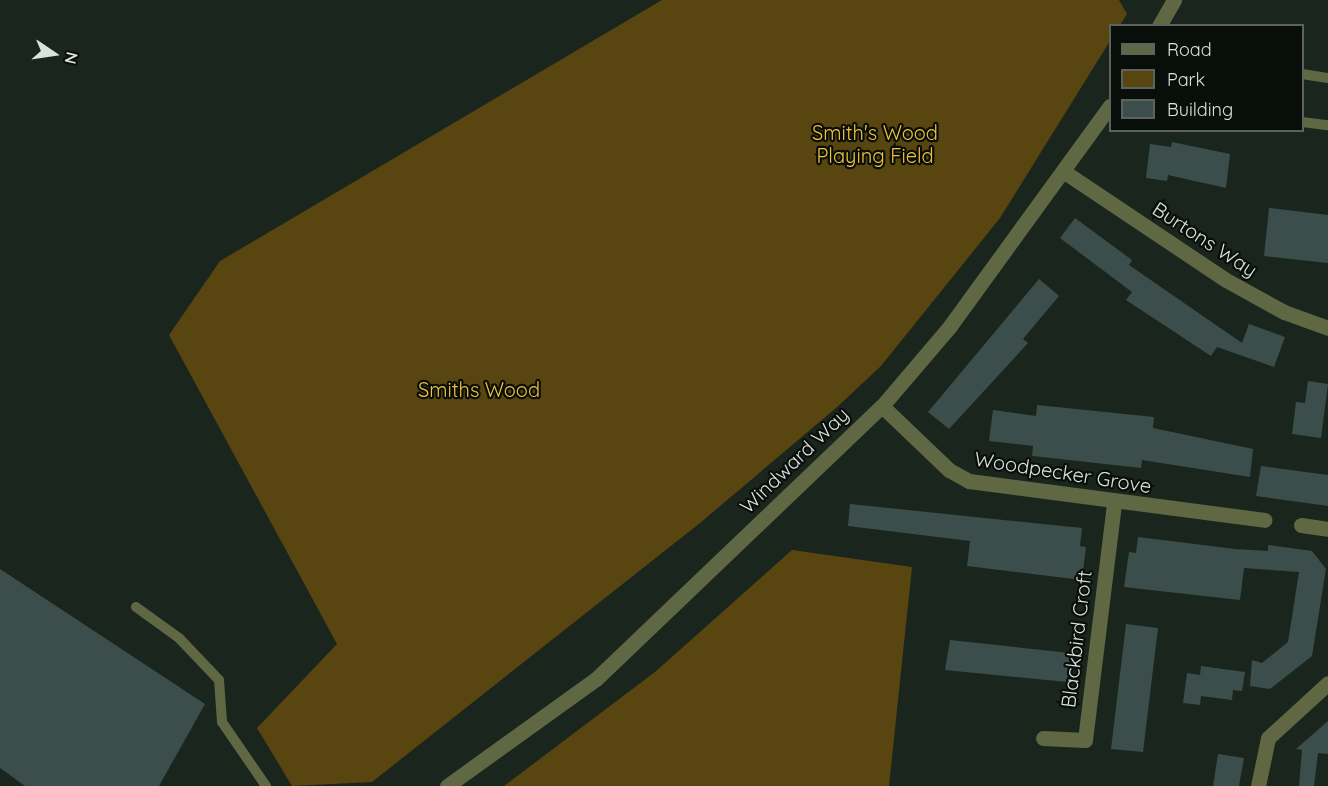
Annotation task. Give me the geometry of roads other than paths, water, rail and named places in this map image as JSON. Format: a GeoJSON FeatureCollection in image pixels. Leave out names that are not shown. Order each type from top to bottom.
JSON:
{"type":"FeatureCollection","features":[{"type":"Feature","properties":{"kind":"street"},"geometry":{"type":"LineString","coordinates":[[1160,24],[1174,0]]}},
{"type":"Feature","properties":{"kind":"street","name":"Windward Way"},"geometry":{"type":"LineString","coordinates":[[447,786],[596,679],[882,406],[1066,173],[1109,108]]}},
{"type":"Feature","properties":{"kind":"street","name":"Burtons Way"},"geometry":{"type":"LineString","coordinates":[[1066,173],[1226,280],[1328,328]]}},
{"type":"Feature","properties":{"kind":"street","name":"Woodpecker Grove"},"geometry":{"type":"LineString","coordinates":[[882,406],[949,470],[969,481],[1114,503],[1264,520]]}},
{"type":"Feature","properties":{"kind":"street","name":"Blackbird Croft"},"geometry":{"type":"LineString","coordinates":[[1043,738],[1084,740],[1114,503]]}},
{"type":"Feature","properties":{"kind":"street"},"geometry":{"type":"LineString","coordinates":[[1301,525],[1328,529]]}},
{"type":"Feature","properties":{"kind":"street"},"geometry":{"type":"LineString","coordinates":[[1258,786],[1268,738],[1328,682]]}},
{"type":"Feature","properties":{"kind":"lane"},"geometry":{"type":"LineString","coordinates":[[1304,74],[1328,78]]}},
{"type":"Feature","properties":{"kind":"lane"},"geometry":{"type":"LineString","coordinates":[[1304,122],[1328,125]]}},
{"type":"Feature","properties":{"kind":"lane"},"geometry":{"type":"LineString","coordinates":[[136,607],[179,638],[219,680],[222,722],[266,786]]}},
{"type":"Feature","properties":{"kind":"park label","name":"Smith's Wood Playing Field"},"geometry":{"type":"Point","coordinates":[875,144]}},
{"type":"Feature","properties":{"kind":"park label","name":"Smiths Wood"},"geometry":{"type":"Point","coordinates":[479,389]}}]}
